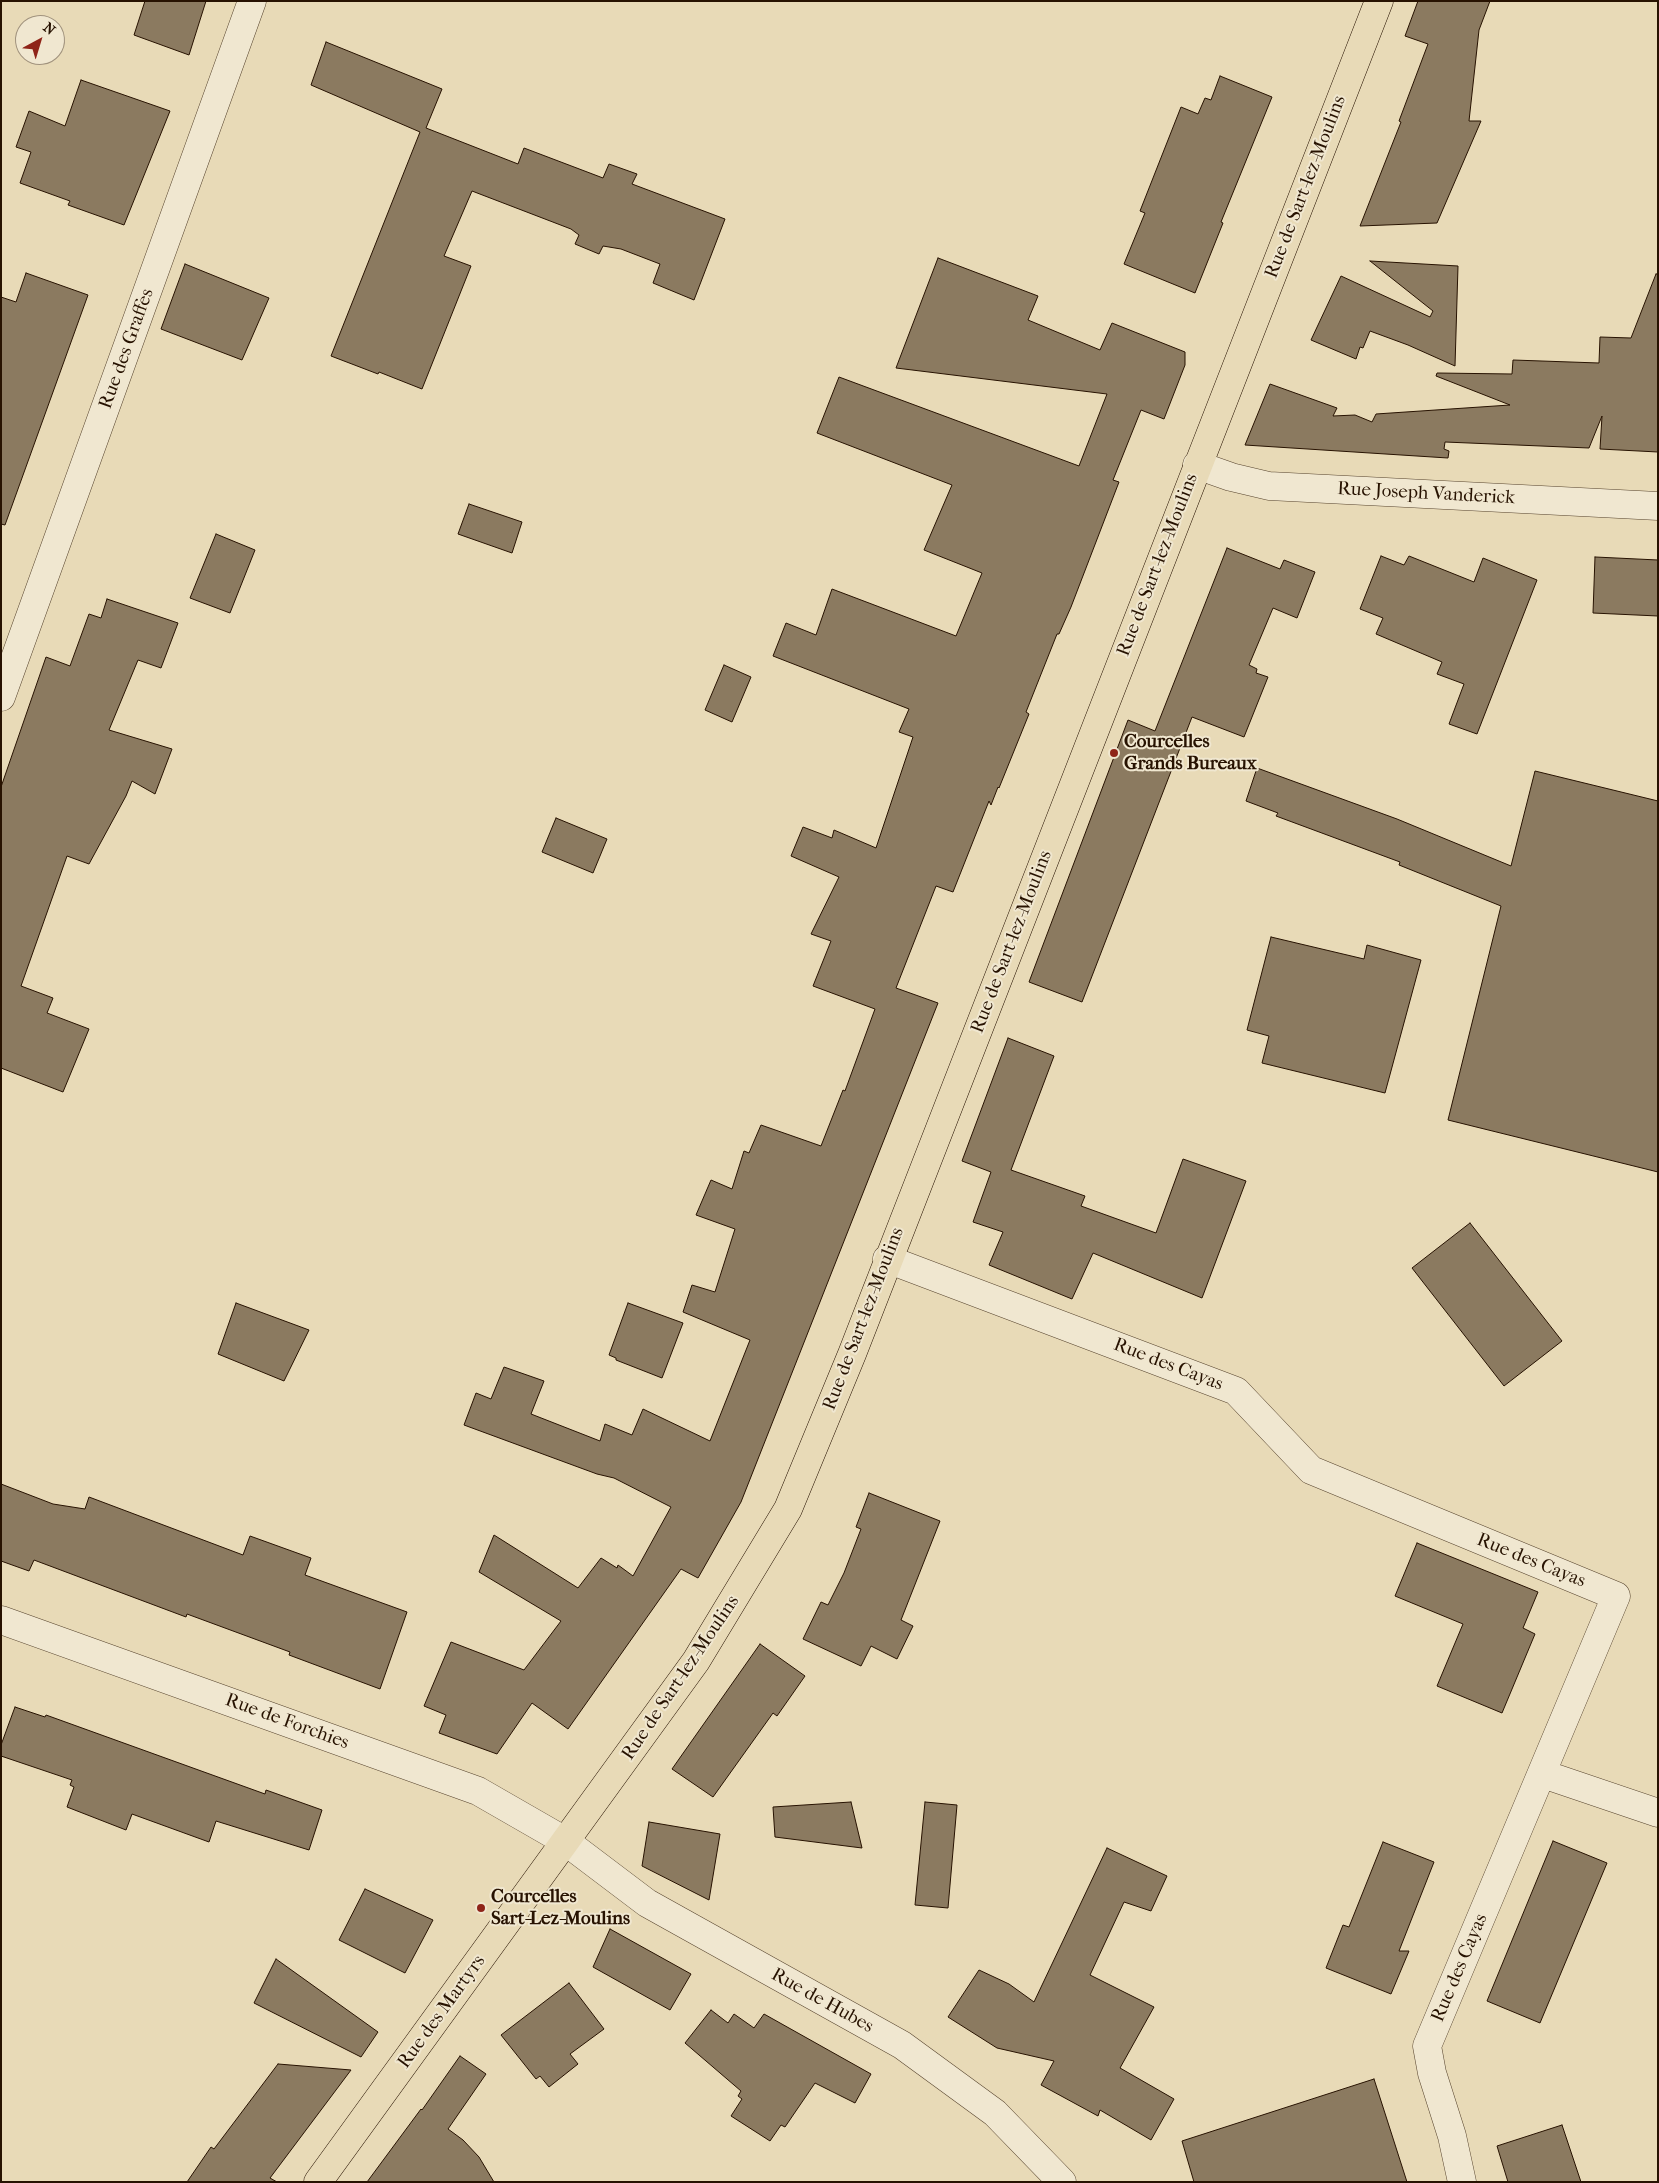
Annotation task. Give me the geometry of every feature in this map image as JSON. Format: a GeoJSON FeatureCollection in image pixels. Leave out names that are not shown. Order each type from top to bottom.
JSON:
{"type":"FeatureCollection","features":[{"type":"Feature","properties":{"kind":"main road","name":"Rue de Sart-lez-Moulins"},"geometry":{"type":"LineString","coordinates":[[565,1841],[696,1661],[788,1509],[832,1405],[1379,1]]}},
{"type":"Feature","properties":{"kind":"main road","name":"Rue des Martyrs"},"geometry":{"type":"LineString","coordinates":[[318,2182],[565,1841]]}},
{"type":"Feature","properties":{"kind":"street","name":"Rue des Graffes"},"geometry":{"type":"LineString","coordinates":[[1,697],[252,1]]}},
{"type":"Feature","properties":{"kind":"street","name":"Rue Joseph Vanderick"},"geometry":{"type":"LineString","coordinates":[[1197,465],[1231,477],[1269,486],[1658,506]]}},
{"type":"Feature","properties":{"kind":"street","name":"Rue des Cayas"},"geometry":{"type":"LineString","coordinates":[[888,1259],[1236,1391],[1311,1470],[1616,1596],[1543,1774],[1427,2046],[1432,2073],[1452,2136],[1462,2182]]}},
{"type":"Feature","properties":{"kind":"street","name":"Rue de Forchies"},"geometry":{"type":"LineString","coordinates":[[1,1620],[478,1791],[565,1841]]}},
{"type":"Feature","properties":{"kind":"street"},"geometry":{"type":"LineString","coordinates":[[1543,1774],[1658,1812]]}},
{"type":"Feature","properties":{"kind":"street","name":"Rue de Hubes"},"geometry":{"type":"LineString","coordinates":[[565,1841],[647,1902],[902,2045],[995,2113],[1062,2182]]}},
{"type":"Feature","properties":{"kind":"building"},"geometry":{"type":"Polygon","coordinates":[[[145,1],[206,1],[189,55],[134,35],[145,1]]]}},
{"type":"Feature","properties":{"kind":"building"},"geometry":{"type":"Polygon","coordinates":[[[1418,1],[1490,1],[1479,30],[1469,121],[1481,121],[1437,223],[1360,226],[1401,122],[1399,121],[1428,44],[1405,36],[1418,1]]]}},
{"type":"Feature","properties":{"kind":"building"},"geometry":{"type":"Polygon","coordinates":[[[326,42],[442,89],[426,128],[518,164],[524,148],[603,178],[609,164],[637,174],[632,184],[725,219],[694,300],[653,283],[660,264],[621,249],[603,246],[599,254],[575,244],[579,235],[571,229],[472,191],[444,256],[471,266],[422,389],[331,356],[420,132],[311,85],[326,42]]]}},
{"type":"Feature","properties":{"kind":"building"},"geometry":{"type":"Polygon","coordinates":[[[1220,76],[1272,97],[1221,222],[1223,223],[1195,293],[1124,264],[1145,213],[1140,211],[1181,107],[1198,114],[1205,98],[1211,100],[1220,76]]]}},
{"type":"Feature","properties":{"kind":"building"},"geometry":{"type":"Polygon","coordinates":[[[81,80],[170,111],[124,225],[68,205],[70,201],[20,183],[31,152],[16,147],[29,111],[65,126],[81,80]]]}},
{"type":"Feature","properties":{"kind":"building"},"geometry":{"type":"Polygon","coordinates":[[[938,258],[1038,296],[1028,320],[1100,350],[1112,323],[1185,352],[1185,365],[1164,419],[1141,410],[1113,480],[1119,482],[1071,607],[1059,634],[1057,634],[1026,712],[1029,714],[999,788],[991,805],[989,801],[953,892],[936,886],[896,988],[938,1003],[741,1502],[698,1578],[681,1569],[568,1729],[532,1703],[497,1754],[439,1733],[446,1715],[424,1706],[451,1642],[524,1670],[561,1621],[479,1572],[494,1535],[578,1588],[601,1558],[617,1568],[618,1565],[633,1576],[671,1507],[614,1478],[597,1474],[464,1425],[476,1393],[491,1399],[504,1367],[544,1381],[531,1414],[600,1441],[605,1424],[632,1435],[643,1409],[710,1441],[750,1340],[683,1312],[692,1285],[715,1292],[735,1229],[696,1215],[711,1180],[732,1189],[744,1151],[749,1153],[761,1125],[821,1146],[843,1090],[845,1091],[875,1009],[813,986],[831,941],[811,934],[839,877],[791,856],[803,827],[832,838],[834,830],[876,848],[913,737],[899,732],[909,709],[773,656],[786,623],[816,635],[832,589],[956,636],[982,573],[924,550],[952,485],[817,433],[839,377],[1079,466],[1107,394],[896,368],[938,258]]]}},
{"type":"Feature","properties":{"kind":"building"},"geometry":{"type":"Polygon","coordinates":[[[1370,261],[1458,266],[1455,366],[1408,345],[1370,331],[1363,348],[1360,347],[1356,359],[1311,340],[1341,276],[1430,317],[1433,311],[1370,261]]]}},
{"type":"Feature","properties":{"kind":"building"},"geometry":{"type":"Polygon","coordinates":[[[185,264],[269,298],[242,360],[161,329],[185,264]]]}},
{"type":"Feature","properties":{"kind":"building"},"geometry":{"type":"Polygon","coordinates":[[[26,273],[88,295],[5,525],[1,524],[1,297],[16,302],[26,273]]]}},
{"type":"Feature","properties":{"kind":"building"},"geometry":{"type":"Polygon","coordinates":[[[1656,274],[1658,274],[1658,452],[1600,449],[1602,416],[1589,448],[1445,442],[1444,449],[1449,451],[1448,458],[1245,445],[1270,384],[1337,408],[1333,416],[1355,415],[1372,422],[1376,414],[1510,405],[1436,376],[1437,373],[1512,374],[1513,360],[1599,363],[1600,337],[1631,338],[1656,274]]]}},
{"type":"Feature","properties":{"kind":"building"},"geometry":{"type":"Polygon","coordinates":[[[469,504],[522,522],[512,553],[458,534],[469,504]]]}},
{"type":"Feature","properties":{"kind":"building"},"geometry":{"type":"Polygon","coordinates":[[[216,534],[255,550],[230,613],[190,598],[216,534]]]}},
{"type":"Feature","properties":{"kind":"building"},"geometry":{"type":"Polygon","coordinates":[[[1227,548],[1280,569],[1284,560],[1315,572],[1297,618],[1273,608],[1249,665],[1257,669],[1256,673],[1268,677],[1244,737],[1192,717],[1082,1002],[1029,982],[1128,720],[1155,731],[1227,548]]]}},
{"type":"Feature","properties":{"kind":"building"},"geometry":{"type":"Polygon","coordinates":[[[1381,556],[1404,565],[1409,556],[1474,582],[1483,558],[1537,580],[1477,734],[1449,724],[1464,684],[1437,674],[1442,662],[1376,634],[1383,618],[1360,609],[1381,556]]]}},
{"type":"Feature","properties":{"kind":"building"},"geometry":{"type":"Polygon","coordinates":[[[1595,557],[1658,560],[1658,616],[1593,613],[1595,557]]]}},
{"type":"Feature","properties":{"kind":"building"},"geometry":{"type":"Polygon","coordinates":[[[107,599],[178,623],[161,668],[138,660],[109,730],[172,749],[155,794],[132,781],[126,796],[89,864],[67,856],[21,986],[53,998],[47,1013],[89,1029],[63,1092],[1,1068],[1,787],[46,657],[70,666],[89,614],[101,618],[107,599]]]}},
{"type":"Feature","properties":{"kind":"building"},"geometry":{"type":"Polygon","coordinates":[[[724,665],[751,677],[732,722],[705,710],[724,665]]]}},
{"type":"Feature","properties":{"kind":"building"},"geometry":{"type":"Polygon","coordinates":[[[1257,768],[1397,819],[1511,866],[1535,771],[1658,801],[1658,1172],[1448,1120],[1501,906],[1399,865],[1400,862],[1276,816],[1278,813],[1246,801],[1257,768]]]}},
{"type":"Feature","properties":{"kind":"building"},"geometry":{"type":"Polygon","coordinates":[[[556,818],[607,839],[593,873],[542,852],[556,818]]]}},
{"type":"Feature","properties":{"kind":"building"},"geometry":{"type":"Polygon","coordinates":[[[1271,937],[1364,959],[1367,945],[1421,960],[1385,1093],[1262,1063],[1269,1036],[1247,1030],[1271,937]]]}},
{"type":"Feature","properties":{"kind":"building"},"geometry":{"type":"Polygon","coordinates":[[[1008,1038],[1054,1056],[1011,1170],[1085,1196],[1081,1206],[1156,1233],[1183,1159],[1246,1181],[1202,1298],[1093,1253],[1072,1299],[989,1265],[1003,1232],[973,1222],[991,1172],[962,1161],[1008,1038]]]}},
{"type":"Feature","properties":{"kind":"building"},"geometry":{"type":"Polygon","coordinates":[[[1470,1223],[1562,1341],[1504,1386],[1412,1268],[1470,1223]]]}},
{"type":"Feature","properties":{"kind":"building"},"geometry":{"type":"Polygon","coordinates":[[[236,1303],[309,1330],[284,1381],[218,1354],[236,1303]]]}},
{"type":"Feature","properties":{"kind":"building"},"geometry":{"type":"Polygon","coordinates":[[[628,1303],[683,1323],[662,1378],[616,1360],[616,1358],[609,1355],[628,1303]]]}},
{"type":"Feature","properties":{"kind":"building"},"geometry":{"type":"Polygon","coordinates":[[[1,1484],[53,1504],[85,1509],[89,1497],[243,1555],[250,1536],[311,1558],[305,1575],[407,1612],[380,1689],[289,1655],[290,1652],[187,1614],[186,1617],[34,1560],[29,1571],[1,1561],[1,1484]]]}},
{"type":"Feature","properties":{"kind":"building"},"geometry":{"type":"Polygon","coordinates":[[[869,1493],[940,1521],[901,1620],[913,1626],[897,1659],[871,1646],[861,1666],[803,1639],[821,1602],[828,1605],[844,1573],[861,1529],[856,1527],[869,1493]]]}},
{"type":"Feature","properties":{"kind":"building"},"geometry":{"type":"Polygon","coordinates":[[[1417,1543],[1538,1592],[1523,1628],[1535,1634],[1502,1713],[1437,1686],[1463,1624],[1395,1596],[1417,1543]]]}},
{"type":"Feature","properties":{"kind":"building"},"geometry":{"type":"Polygon","coordinates":[[[760,1644],[805,1676],[777,1716],[773,1713],[713,1797],[672,1769],[760,1644]]]}},
{"type":"Feature","properties":{"kind":"building"},"geometry":{"type":"Polygon","coordinates":[[[15,1707],[45,1717],[46,1715],[265,1794],[266,1790],[322,1810],[309,1850],[216,1821],[209,1842],[132,1814],[126,1830],[67,1807],[74,1787],[70,1785],[72,1780],[1,1756],[1,1745],[15,1707]]]}},
{"type":"Feature","properties":{"kind":"building"},"geometry":{"type":"Polygon","coordinates":[[[851,1802],[862,1848],[775,1837],[773,1807],[851,1802]]]}},
{"type":"Feature","properties":{"kind":"building"},"geometry":{"type":"Polygon","coordinates":[[[925,1802],[957,1805],[948,1908],[915,1905],[925,1802]]]}},
{"type":"Feature","properties":{"kind":"building"},"geometry":{"type":"Polygon","coordinates":[[[649,1822],[720,1834],[709,1900],[642,1866],[649,1822]]]}},
{"type":"Feature","properties":{"kind":"building"},"geometry":{"type":"Polygon","coordinates":[[[1553,1841],[1607,1863],[1540,2023],[1487,2001],[1553,1841]]]}},
{"type":"Feature","properties":{"kind":"building"},"geometry":{"type":"Polygon","coordinates":[[[1383,1842],[1434,1862],[1399,1951],[1409,1951],[1391,1994],[1326,1968],[1343,1925],[1349,1927],[1383,1842]]]}},
{"type":"Feature","properties":{"kind":"building"},"geometry":{"type":"Polygon","coordinates":[[[1107,1848],[1167,1876],[1151,1911],[1124,1902],[1090,1975],[1154,2007],[1120,2068],[1174,2099],[1151,2140],[1100,2110],[1098,2116],[1041,2085],[1054,2061],[997,2048],[948,2017],[979,1970],[1009,1984],[1034,2002],[1107,1848]]]}},
{"type":"Feature","properties":{"kind":"building"},"geometry":{"type":"Polygon","coordinates":[[[365,1889],[433,1920],[405,1973],[339,1940],[365,1889]]]}},
{"type":"Feature","properties":{"kind":"building"},"geometry":{"type":"Polygon","coordinates":[[[610,1929],[691,1974],[670,2010],[593,1967],[610,1929]]]}},
{"type":"Feature","properties":{"kind":"building"},"geometry":{"type":"Polygon","coordinates":[[[276,1959],[378,2032],[361,2057],[254,2003],[276,1959]]]}},
{"type":"Feature","properties":{"kind":"building"},"geometry":{"type":"Polygon","coordinates":[[[569,1983],[604,2029],[570,2054],[578,2064],[549,2087],[540,2076],[536,2079],[501,2035],[569,1983]]]}},
{"type":"Feature","properties":{"kind":"building"},"geometry":{"type":"Polygon","coordinates":[[[711,2010],[728,2023],[734,2014],[754,2028],[764,2014],[871,2074],[855,2103],[815,2083],[785,2127],[781,2125],[770,2141],[731,2116],[742,2099],[738,2096],[741,2091],[685,2043],[711,2010]]]}},
{"type":"Feature","properties":{"kind":"building"},"geometry":{"type":"Polygon","coordinates":[[[460,2056],[486,2074],[448,2129],[463,2140],[479,2157],[494,2182],[367,2182],[422,2110],[460,2056]]]}},
{"type":"Feature","properties":{"kind":"building"},"geometry":{"type":"Polygon","coordinates":[[[278,2064],[351,2070],[270,2178],[277,2182],[187,2182],[211,2147],[214,2149],[278,2064]]]}},
{"type":"Feature","properties":{"kind":"building"},"geometry":{"type":"Polygon","coordinates":[[[1374,2079],[1407,2182],[1194,2182],[1182,2141],[1374,2079]]]}},
{"type":"Feature","properties":{"kind":"building"},"geometry":{"type":"Polygon","coordinates":[[[1562,2125],[1581,2182],[1508,2182],[1497,2146],[1562,2125]]]}},
{"type":"Feature","properties":{"kind":"place","name":"Courcelles Grands Bureaux"},"geometry":{"type":"Point","coordinates":[1114,753]}},
{"type":"Feature","properties":{"kind":"place","name":"Courcelles Sart-Lez-Moulins"},"geometry":{"type":"Point","coordinates":[481,1908]}}]}
